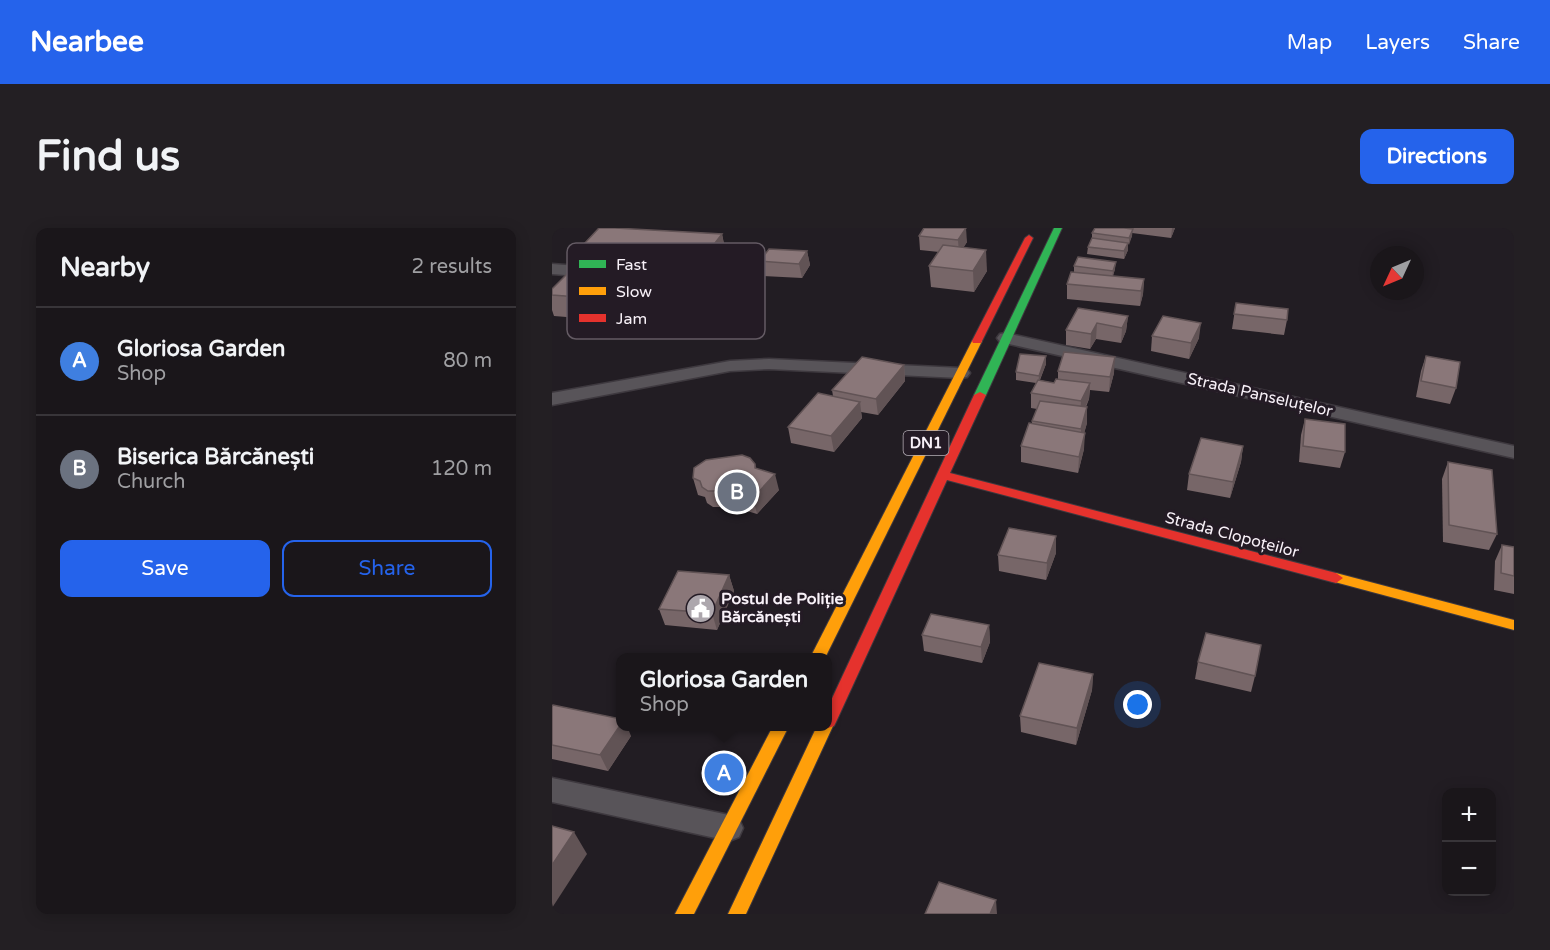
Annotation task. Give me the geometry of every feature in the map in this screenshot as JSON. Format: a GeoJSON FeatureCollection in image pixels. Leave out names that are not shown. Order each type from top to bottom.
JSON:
{"type":"FeatureCollection","features":[{"type":"Feature","properties":{"kind":"main road","name":"DN1"},"geometry":{"type":"LineString","coordinates":[[819,653],[1034,228]]}},
{"type":"Feature","properties":{"kind":"main road","name":"DN1"},"geometry":{"type":"LineString","coordinates":[[832,713],[1058,228]]}},
{"type":"Feature","properties":{"kind":"main road","name":"Strada Clopoțeilor"},"geometry":{"type":"LineString","coordinates":[[942,475],[1514,625]]}},
{"type":"Feature","properties":{"kind":"main road"},"geometry":{"type":"LineString","coordinates":[[684,914],[779,731]]}},
{"type":"Feature","properties":{"kind":"main road"},"geometry":{"type":"LineString","coordinates":[[737,914],[823,731]]}},
{"type":"Feature","properties":{"kind":"street"},"geometry":{"type":"LineString","coordinates":[[552,270],[567,271]]}},
{"type":"Feature","properties":{"kind":"street","name":"Strada Panseluțelor"},"geometry":{"type":"LineString","coordinates":[[1006,338],[1514,452]]}},
{"type":"Feature","properties":{"kind":"street"},"geometry":{"type":"LineString","coordinates":[[552,399],[730,366],[769,364],[961,373]]}},
{"type":"Feature","properties":{"kind":"street"},"geometry":{"type":"LineString","coordinates":[[552,790],[729,828]]}},
{"type":"Feature","properties":{"kind":"building"},"geometry":{"type":"Polygon","coordinates":[[[599,228],[722,234],[715,243],[585,243],[599,228]]]}},
{"type":"Feature","properties":{"kind":"building"},"geometry":{"type":"Polygon","coordinates":[[[924,228],[966,228],[958,240],[919,236],[924,228]]]}},
{"type":"Feature","properties":{"kind":"building"},"geometry":{"type":"Polygon","coordinates":[[[1095,228],[1133,229],[1129,238],[1092,233],[1095,228]]]}},
{"type":"Feature","properties":{"kind":"building"},"geometry":{"type":"Polygon","coordinates":[[[1092,238],[1128,243],[1124,251],[1088,247],[1092,238]]]}},
{"type":"Feature","properties":{"kind":"building"},"geometry":{"type":"Polygon","coordinates":[[[943,245],[986,250],[973,271],[929,266],[943,245]]]}},
{"type":"Feature","properties":{"kind":"building"},"geometry":{"type":"Polygon","coordinates":[[[769,249],[807,251],[799,264],[765,261],[765,254],[769,249]]]}},
{"type":"Feature","properties":{"kind":"building"},"geometry":{"type":"Polygon","coordinates":[[[1078,257],[1116,262],[1113,271],[1074,266],[1078,257]]]}},
{"type":"Feature","properties":{"kind":"building"},"geometry":{"type":"Polygon","coordinates":[[[1071,272],[1144,279],[1141,291],[1067,284],[1071,272]]]}},
{"type":"Feature","properties":{"kind":"building"},"geometry":{"type":"Polygon","coordinates":[[[567,274],[567,296],[552,295],[552,289],[567,274]]]}},
{"type":"Feature","properties":{"kind":"building"},"geometry":{"type":"Polygon","coordinates":[[[1236,303],[1288,309],[1287,320],[1234,314],[1236,303]]]}},
{"type":"Feature","properties":{"kind":"building"},"geometry":{"type":"Polygon","coordinates":[[[1078,308],[1128,316],[1122,328],[1097,323],[1091,334],[1066,330],[1078,308]]]}},
{"type":"Feature","properties":{"kind":"building"},"geometry":{"type":"Polygon","coordinates":[[[1163,316],[1201,323],[1191,343],[1152,336],[1163,316]]]}},
{"type":"Feature","properties":{"kind":"building"},"geometry":{"type":"Polygon","coordinates":[[[1064,352],[1115,357],[1110,377],[1058,371],[1064,352]]]}},
{"type":"Feature","properties":{"kind":"building"},"geometry":{"type":"Polygon","coordinates":[[[1020,354],[1046,356],[1039,376],[1016,372],[1020,354]]]}},
{"type":"Feature","properties":{"kind":"building"},"geometry":{"type":"Polygon","coordinates":[[[1426,356],[1460,362],[1456,388],[1421,381],[1426,356]]]}},
{"type":"Feature","properties":{"kind":"building"},"geometry":{"type":"Polygon","coordinates":[[[862,357],[904,365],[876,399],[832,390],[862,357]]]}},
{"type":"Feature","properties":{"kind":"building"},"geometry":{"type":"Polygon","coordinates":[[[1056,379],[1090,383],[1081,401],[1031,393],[1038,380],[1054,383],[1056,379]]]}},
{"type":"Feature","properties":{"kind":"building"},"geometry":{"type":"Polygon","coordinates":[[[818,393],[860,402],[831,436],[788,427],[818,393]]]}},
{"type":"Feature","properties":{"kind":"building"},"geometry":{"type":"Polygon","coordinates":[[[1040,401],[1087,407],[1081,429],[1032,421],[1040,401]]]}},
{"type":"Feature","properties":{"kind":"building"},"geometry":{"type":"Polygon","coordinates":[[[1305,419],[1345,424],[1345,452],[1303,446],[1305,419]]]}},
{"type":"Feature","properties":{"kind":"building"},"geometry":{"type":"Polygon","coordinates":[[[1029,423],[1085,433],[1079,457],[1021,446],[1029,423]]]}},
{"type":"Feature","properties":{"kind":"building"},"geometry":{"type":"Polygon","coordinates":[[[1201,438],[1243,446],[1233,482],[1189,474],[1201,438]]]}},
{"type":"Feature","properties":{"kind":"building"},"geometry":{"type":"Polygon","coordinates":[[[742,455],[750,458],[755,468],[775,474],[753,498],[729,491],[708,491],[702,487],[700,481],[693,478],[694,468],[706,460],[742,455]]]}},
{"type":"Feature","properties":{"kind":"building"},"geometry":{"type":"Polygon","coordinates":[[[1448,462],[1492,470],[1497,534],[1449,525],[1448,462]]]}},
{"type":"Feature","properties":{"kind":"building"},"geometry":{"type":"Polygon","coordinates":[[[1009,528],[1056,536],[1047,563],[998,555],[1009,528]]]}},
{"type":"Feature","properties":{"kind":"building"},"geometry":{"type":"Polygon","coordinates":[[[1502,545],[1514,547],[1514,576],[1501,573],[1502,545]]]}},
{"type":"Feature","properties":{"kind":"building"},"geometry":{"type":"Polygon","coordinates":[[[678,571],[729,575],[712,613],[659,609],[678,571]]]}},
{"type":"Feature","properties":{"kind":"building"},"geometry":{"type":"Polygon","coordinates":[[[931,614],[989,625],[981,647],[922,635],[931,614]]]}},
{"type":"Feature","properties":{"kind":"building"},"geometry":{"type":"Polygon","coordinates":[[[1206,633],[1261,645],[1255,676],[1198,662],[1206,633]]]}},
{"type":"Feature","properties":{"kind":"building"},"geometry":{"type":"Polygon","coordinates":[[[1039,663],[1093,674],[1077,728],[1020,716],[1039,663]]]}},
{"type":"Feature","properties":{"kind":"building"},"geometry":{"type":"Polygon","coordinates":[[[553,705],[616,718],[616,731],[600,755],[552,745],[553,705]]]}},
{"type":"Feature","properties":{"kind":"building"},"geometry":{"type":"Polygon","coordinates":[[[552,826],[574,832],[552,865],[552,826]]]}},
{"type":"Feature","properties":{"kind":"building"},"geometry":{"type":"Polygon","coordinates":[[[939,882],[996,900],[990,914],[925,914],[939,882]]]}},
{"type":"Feature","properties":{"kind":"traffic: fast"},"geometry":{"type":"LineString","coordinates":[[980,395],[1058,228]]}},
{"type":"Feature","properties":{"kind":"traffic: slow"},"geometry":{"type":"LineString","coordinates":[[820,653],[977,341]]}},
{"type":"Feature","properties":{"kind":"traffic: slow"},"geometry":{"type":"LineString","coordinates":[[1336,578],[1514,625]]}},
{"type":"Feature","properties":{"kind":"traffic: slow"},"geometry":{"type":"LineString","coordinates":[[684,914],[778,731]]}},
{"type":"Feature","properties":{"kind":"traffic: slow"},"geometry":{"type":"LineString","coordinates":[[737,914],[823,731]]}},
{"type":"Feature","properties":{"kind":"traffic: jam"},"geometry":{"type":"LineString","coordinates":[[977,341],[1029,238]]}},
{"type":"Feature","properties":{"kind":"traffic: jam"},"geometry":{"type":"LineString","coordinates":[[832,713],[980,395]]}},
{"type":"Feature","properties":{"kind":"traffic: jam"},"geometry":{"type":"LineString","coordinates":[[942,475],[1336,578]]}},
{"type":"Feature","properties":{"kind":"place","name":"Biserica Bărcănești"},"geometry":{"type":"Point","coordinates":[737,492]}},
{"type":"Feature","properties":{"kind":"place","name":"Postul de Poliție Bărcănești"},"geometry":{"type":"Point","coordinates":[700,608]}},
{"type":"Feature","properties":{"kind":"place","name":"Gloriosa Garden"},"geometry":{"type":"Point","coordinates":[724,773]}}]}
